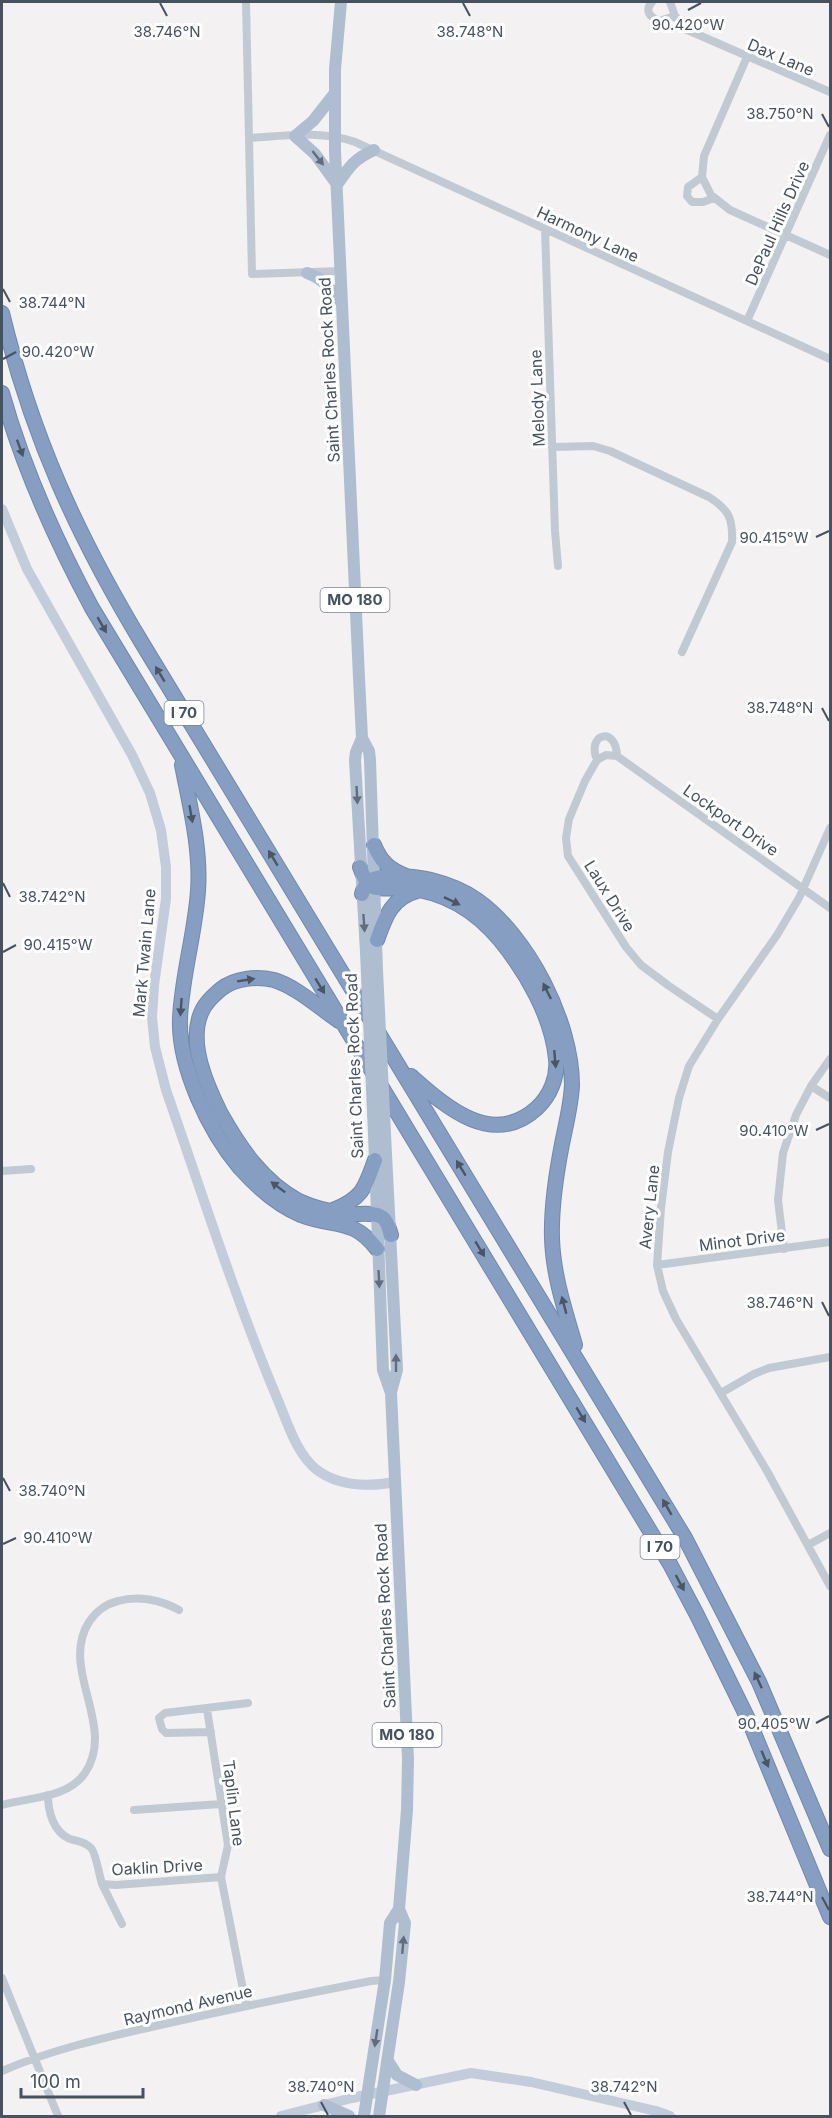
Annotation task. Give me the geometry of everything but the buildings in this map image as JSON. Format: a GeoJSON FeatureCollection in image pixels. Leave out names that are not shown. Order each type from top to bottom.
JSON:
{"type":"FeatureCollection","features":[{"type":"Feature","properties":{"kind":"highway","name":"I 70"},"geometry":{"type":"LineString","coordinates":[[2,313],[37,432],[52,472],[90,554],[667,1507],[712,1588],[759,1682],[831,1849]]}},
{"type":"Feature","properties":{"kind":"highway","name":"I 70"},"geometry":{"type":"LineString","coordinates":[[2,393],[35,488],[71,569],[114,646],[670,1564],[749,1721],[831,1917]]}},
{"type":"Feature","properties":{"kind":"highway"},"geometry":{"type":"LineString","coordinates":[[181,757],[198,862],[198,891],[180,1021],[188,1069],[208,1119],[222,1142],[254,1183],[268,1196],[300,1215],[344,1225],[362,1232],[377,1249]]}},
{"type":"Feature","properties":{"kind":"highway"},"geometry":{"type":"LineString","coordinates":[[374,845],[383,862],[398,873],[434,881],[460,890],[476,899],[498,919],[524,950],[535,968],[559,1020],[570,1065],[572,1086],[554,1190],[552,1240],[559,1288],[579,1362]]}},
{"type":"Feature","properties":{"kind":"highway"},"geometry":{"type":"LineString","coordinates":[[360,867],[370,886]]}},
{"type":"Feature","properties":{"kind":"highway"},"geometry":{"type":"LineString","coordinates":[[370,886],[408,876]]}},
{"type":"Feature","properties":{"kind":"highway"},"geometry":{"type":"LineString","coordinates":[[370,886],[421,890],[447,898],[472,912],[501,941],[521,970],[540,1006],[553,1045],[556,1072],[548,1094],[531,1113],[518,1120],[493,1125],[480,1123],[455,1112],[399,1065]]}},
{"type":"Feature","properties":{"kind":"highway"},"geometry":{"type":"LineString","coordinates":[[377,940],[389,910],[401,898],[421,890]]}},
{"type":"Feature","properties":{"kind":"highway"},"geometry":{"type":"LineString","coordinates":[[344,1024],[289,987],[275,981],[260,978],[241,980],[224,986],[210,998],[201,1012],[197,1024],[201,1064],[209,1087],[229,1128],[263,1174],[284,1192],[314,1207],[382,1216],[388,1224],[391,1235]]}},
{"type":"Feature","properties":{"kind":"highway"},"geometry":{"type":"LineString","coordinates":[[331,1211],[345,1206],[360,1196],[380,1157]]}},
{"type":"Feature","properties":{"kind":"highway"},"geometry":{"type":"LineString","coordinates":[[344,1225],[382,1216]]}},
{"type":"Feature","properties":{"kind":"main road","name":"Saint Charles Rock Road"},"geometry":{"type":"LineString","coordinates":[[341,2],[334,93],[334,136],[362,738],[369,751],[374,845],[366,952],[374,1134],[380,1157]]}},
{"type":"Feature","properties":{"kind":"main road"},"geometry":{"type":"LineString","coordinates":[[334,93],[313,120],[295,136],[315,154],[337,185],[355,159],[374,150]]}},
{"type":"Feature","properties":{"kind":"main road"},"geometry":{"type":"LineString","coordinates":[[307,273],[322,280],[342,303]]}},
{"type":"Feature","properties":{"kind":"main road","name":"Saint Charles Rock Road"},"geometry":{"type":"LineString","coordinates":[[360,867],[355,760],[362,738]]}},
{"type":"Feature","properties":{"kind":"main road","name":"Saint Charles Rock Road"},"geometry":{"type":"LineString","coordinates":[[370,886],[377,940],[382,1216],[377,1249],[383,1370],[391,1393],[408,1759],[407,1810],[399,1909],[405,1923],[399,1982],[379,2116]]}},
{"type":"Feature","properties":{"kind":"main road","name":"Saint Charles Rock Road"},"geometry":{"type":"LineString","coordinates":[[391,1235],[397,1370],[391,1393]]}},
{"type":"Feature","properties":{"kind":"main road","name":"Saint Charles Rock Road"},"geometry":{"type":"LineString","coordinates":[[364,2116],[385,1980],[390,1923],[399,1909]]}},
{"type":"Feature","properties":{"kind":"main road"},"geometry":{"type":"LineString","coordinates":[[388,2061],[397,2075],[416,2085]]}},
{"type":"Feature","properties":{"kind":"main road"},"geometry":{"type":"LineString","coordinates":[[324,2105],[349,2116]]}},
{"type":"Feature","properties":{"kind":"street"},"geometry":{"type":"LineString","coordinates":[[246,2],[252,274],[341,271]]}},
{"type":"Feature","properties":{"kind":"street"},"geometry":{"type":"LineString","coordinates":[[652,2],[648,6],[648,12],[651,17],[659,21],[675,16],[670,2]]}},
{"type":"Feature","properties":{"kind":"street","name":"Dax Lane"},"geometry":{"type":"LineString","coordinates":[[675,16],[685,29],[831,92]]}},
{"type":"Feature","properties":{"kind":"street"},"geometry":{"type":"LineString","coordinates":[[747,57],[704,156],[702,177],[714,198],[730,210],[831,255]]}},
{"type":"Feature","properties":{"kind":"street","name":"DePaul Hills Drive"},"geometry":{"type":"LineString","coordinates":[[747,321],[831,135]]}},
{"type":"Feature","properties":{"kind":"street","name":"Harmony Lane"},"geometry":{"type":"LineString","coordinates":[[249,138],[334,136],[346,139],[831,359]]}},
{"type":"Feature","properties":{"kind":"street"},"geometry":{"type":"LineString","coordinates":[[702,177],[688,187],[687,196],[692,202],[714,198]]}},
{"type":"Feature","properties":{"kind":"street","name":"Melody Lane"},"geometry":{"type":"LineString","coordinates":[[545,229],[558,566]]}},
{"type":"Feature","properties":{"kind":"street"},"geometry":{"type":"LineString","coordinates":[[553,447],[593,446],[610,451],[709,497],[722,505],[729,516],[733,525],[732,542],[682,652]]}},
{"type":"Feature","properties":{"kind":"street","name":"Mark Twain Lane"},"geometry":{"type":"LineString","coordinates":[[2,509],[27,569],[132,755],[150,793],[161,830],[166,867],[166,899],[152,1006],[155,1047],[169,1101],[261,1360],[297,1442],[316,1469],[333,1479],[356,1485],[395,1482]]}},
{"type":"Feature","properties":{"kind":"street","name":"Lockport Drive"},"geometry":{"type":"LineString","coordinates":[[597,760],[593,752],[594,743],[598,738],[611,737],[615,742],[617,756],[831,908]]}},
{"type":"Feature","properties":{"kind":"street"},"geometry":{"type":"LineString","coordinates":[[597,760],[606,755],[617,756]]}},
{"type":"Feature","properties":{"kind":"street","name":"Laux Drive"},"geometry":{"type":"LineString","coordinates":[[597,760],[585,781],[569,819],[566,838],[568,856],[626,947],[641,964],[718,1019]]}},
{"type":"Feature","properties":{"kind":"street","name":"Avery Lane"},"geometry":{"type":"LineString","coordinates":[[831,828],[804,889],[777,935],[718,1019],[689,1066],[679,1098],[661,1208],[657,1265],[663,1291],[676,1318],[768,1471],[831,1586]]}},
{"type":"Feature","properties":{"kind":"street"},"geometry":{"type":"LineString","coordinates":[[784,1249],[778,1200],[783,1153],[796,1115],[811,1086],[831,1059]]}},
{"type":"Feature","properties":{"kind":"street"},"geometry":{"type":"LineString","coordinates":[[811,1086],[831,1098]]}},
{"type":"Feature","properties":{"kind":"street"},"geometry":{"type":"LineString","coordinates":[[2,1171],[31,1169]]}},
{"type":"Feature","properties":{"kind":"street","name":"Minot Drive"},"geometry":{"type":"LineString","coordinates":[[657,1265],[831,1242]]}},
{"type":"Feature","properties":{"kind":"street"},"geometry":{"type":"LineString","coordinates":[[721,1393],[769,1368],[831,1357]]}},
{"type":"Feature","properties":{"kind":"street"},"geometry":{"type":"LineString","coordinates":[[808,1545],[831,1533]]}},
{"type":"Feature","properties":{"kind":"street"},"geometry":{"type":"LineString","coordinates":[[2,1805],[48,1795],[69,1787],[85,1773],[95,1744],[94,1726],[80,1666],[80,1641],[92,1616],[114,1602],[136,1598],[170,1605],[179,1610]]}},
{"type":"Feature","properties":{"kind":"street"},"geometry":{"type":"LineString","coordinates":[[211,1732],[166,1733],[160,1725],[159,1718],[165,1713],[249,1703]]}},
{"type":"Feature","properties":{"kind":"street","name":"Taplin Lane"},"geometry":{"type":"LineString","coordinates":[[207,1709],[228,1845],[221,1877],[246,2006]]}},
{"type":"Feature","properties":{"kind":"street","name":"Oaklin Drive"},"geometry":{"type":"LineString","coordinates":[[48,1795],[48,1805],[60,1833],[72,1839],[81,1840],[94,1850],[102,1884],[116,1885],[221,1877]]}},
{"type":"Feature","properties":{"kind":"street"},"geometry":{"type":"LineString","coordinates":[[134,1810],[221,1804]]}},
{"type":"Feature","properties":{"kind":"street"},"geometry":{"type":"LineString","coordinates":[[102,1884],[122,1924]]}},
{"type":"Feature","properties":{"kind":"street"},"geometry":{"type":"LineString","coordinates":[[2,1978],[58,2116]]}},
{"type":"Feature","properties":{"kind":"street","name":"Raymond Avenue"},"geometry":{"type":"LineString","coordinates":[[2,2071],[34,2057],[140,2030],[371,1980],[385,1980]]}},
{"type":"Feature","properties":{"kind":"street"},"geometry":{"type":"LineString","coordinates":[[281,2116],[464,2074],[494,2076],[657,2111],[670,2116]]}}]}
